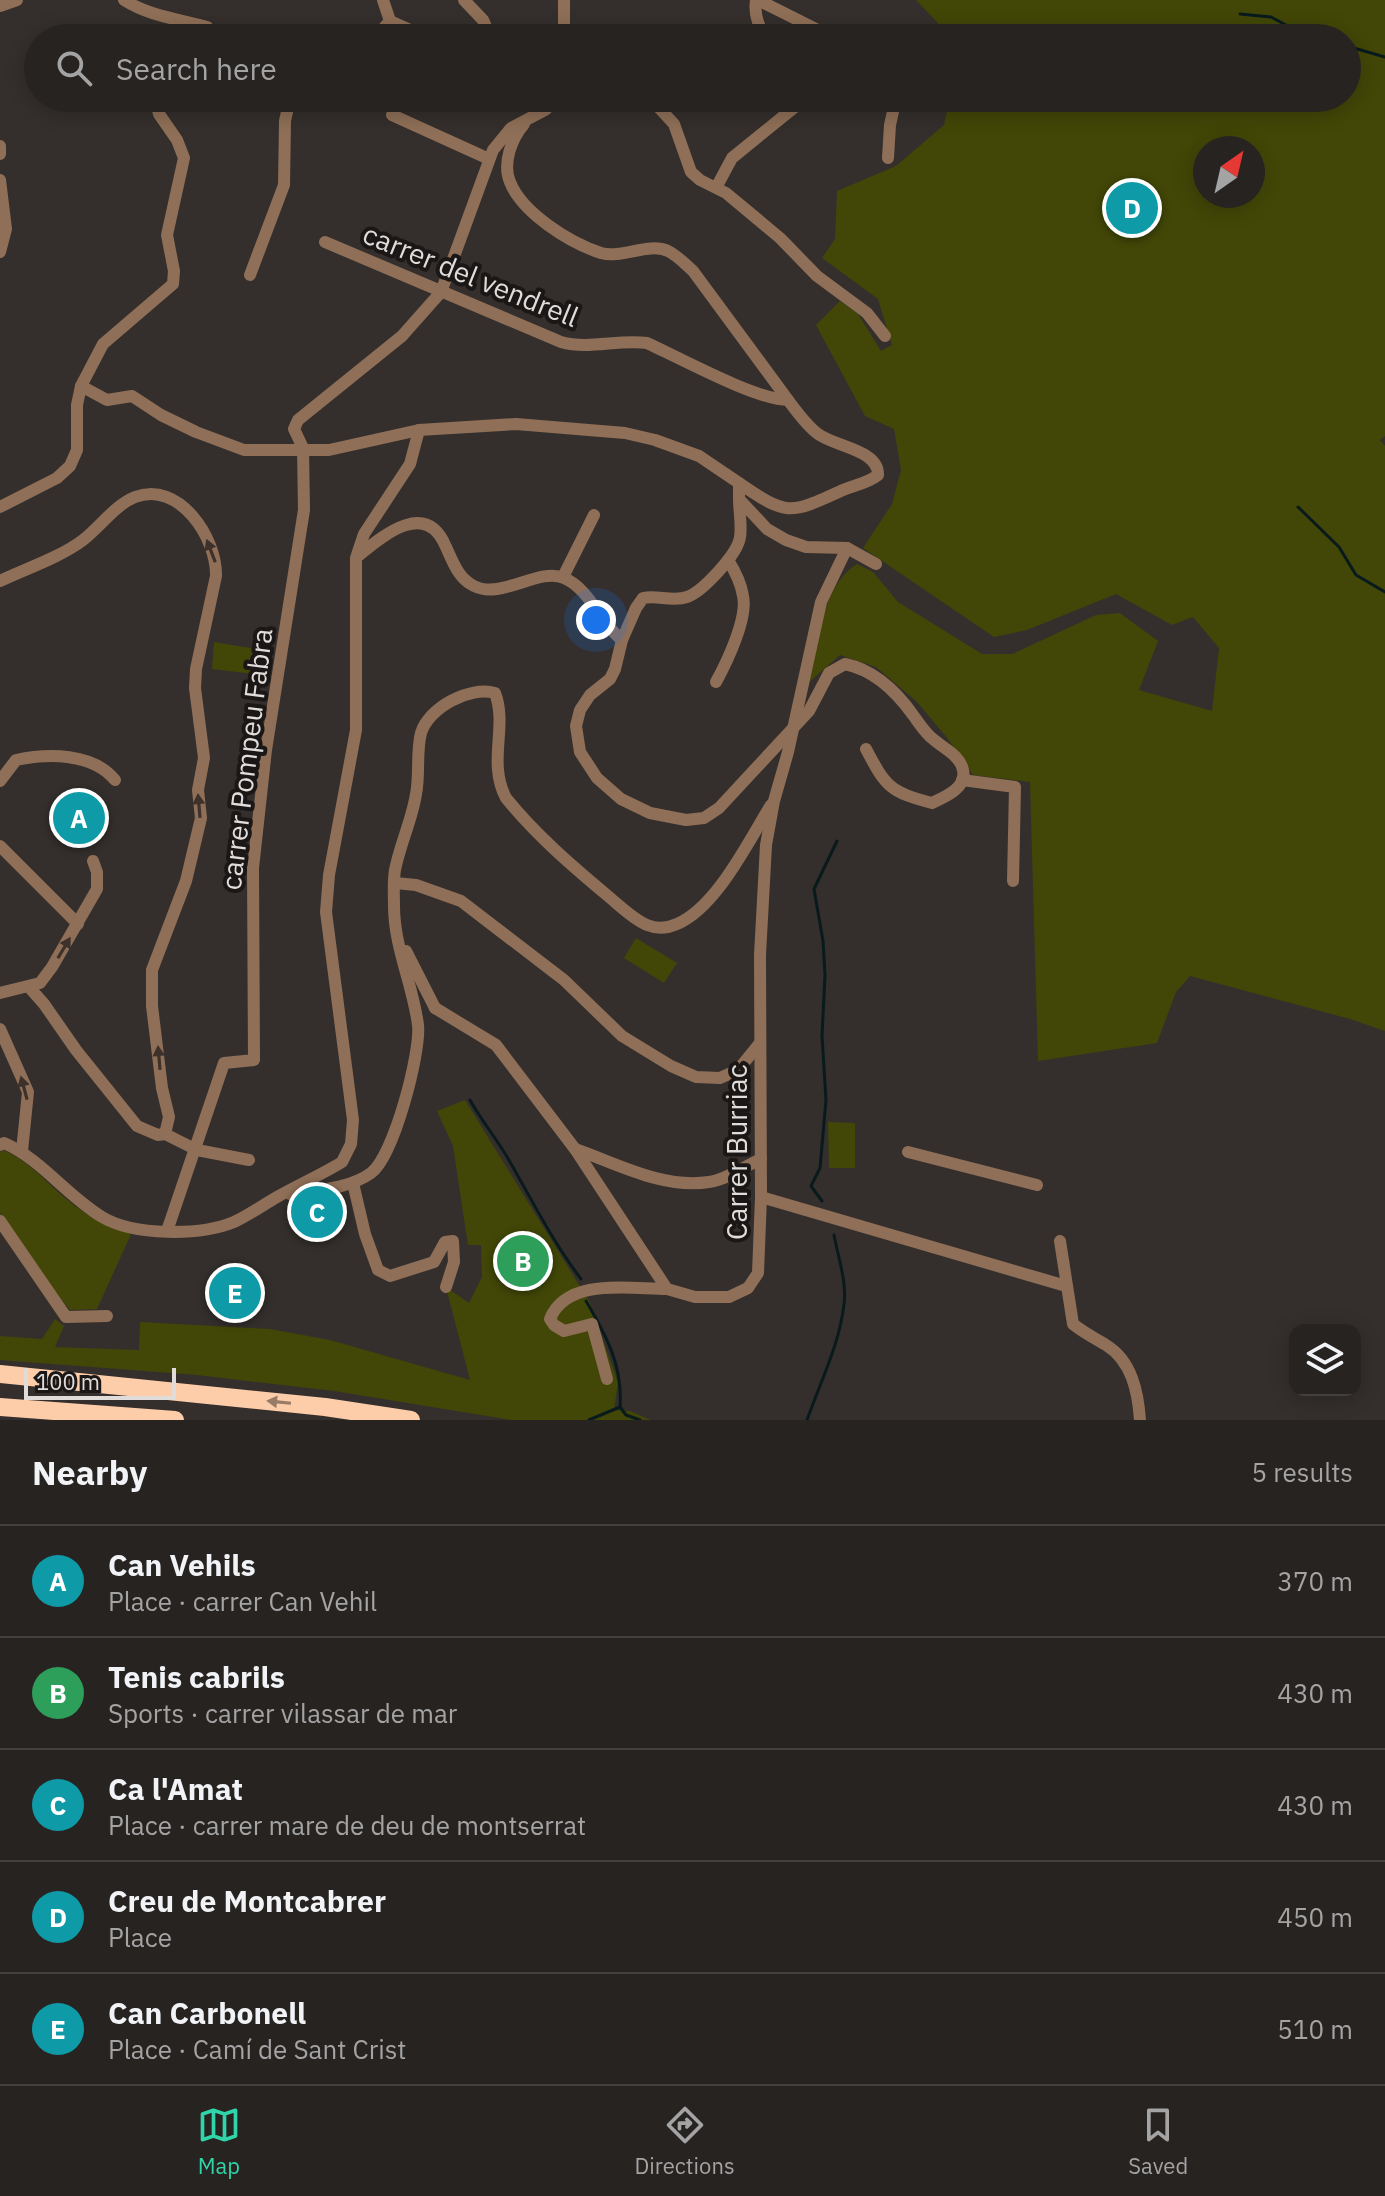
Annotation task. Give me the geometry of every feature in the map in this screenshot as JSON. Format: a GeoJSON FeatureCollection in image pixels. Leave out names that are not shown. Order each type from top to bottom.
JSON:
{"type":"FeatureCollection","features":[{"type":"Feature","properties":{"kind":"highway"},"geometry":{"type":"LineString","coordinates":[[0,1374],[325,1407],[411,1420]]}},
{"type":"Feature","properties":{"kind":"highway"},"geometry":{"type":"LineString","coordinates":[[0,1407],[175,1420]]}},
{"type":"Feature","properties":{"kind":"street"},"geometry":{"type":"LineString","coordinates":[[0,6],[17,0]]}},
{"type":"Feature","properties":{"kind":"street"},"geometry":{"type":"LineString","coordinates":[[124,0],[144,13],[196,24]]}},
{"type":"Feature","properties":{"kind":"street"},"geometry":{"type":"LineString","coordinates":[[383,0],[390,21],[397,24]]}},
{"type":"Feature","properties":{"kind":"street"},"geometry":{"type":"LineString","coordinates":[[464,0],[485,24]]}},
{"type":"Feature","properties":{"kind":"street"},"geometry":{"type":"LineString","coordinates":[[564,0],[564,24]]}},
{"type":"Feature","properties":{"kind":"street"},"geometry":{"type":"LineString","coordinates":[[758,24],[754,10],[757,0],[806,24]]}},
{"type":"Feature","properties":{"kind":"street"},"geometry":{"type":"LineString","coordinates":[[387,24],[390,21]]}},
{"type":"Feature","properties":{"kind":"street"},"geometry":{"type":"LineString","coordinates":[[0,507],[57,478],[70,466],[77,450],[77,405],[81,386],[103,344],[173,284],[174,271],[167,235],[184,158],[182,148],[158,112]]}},
{"type":"Feature","properties":{"kind":"street"},"geometry":{"type":"LineString","coordinates":[[250,275],[284,185],[287,112]]}},
{"type":"Feature","properties":{"kind":"street"},"geometry":{"type":"LineString","coordinates":[[303,448],[294,429],[298,420],[402,336],[441,292],[493,150],[511,128],[542,112]]}},
{"type":"Feature","properties":{"kind":"street"},"geometry":{"type":"LineString","coordinates":[[666,112],[674,124],[691,172],[700,180],[717,186],[780,238],[817,276],[867,313],[885,336]]}},
{"type":"Feature","properties":{"kind":"street"},"geometry":{"type":"LineString","coordinates":[[717,186],[732,158],[789,112]]}},
{"type":"Feature","properties":{"kind":"street"},"geometry":{"type":"LineString","coordinates":[[888,158],[893,112]]}},
{"type":"Feature","properties":{"kind":"street"},"geometry":{"type":"LineString","coordinates":[[392,115],[489,159]]}},
{"type":"Feature","properties":{"kind":"street"},"geometry":{"type":"LineString","coordinates":[[81,386],[107,400],[132,396],[196,432],[244,450],[329,450],[419,430],[516,424],[625,433],[699,456],[779,509],[812,505],[878,475],[879,467],[873,459],[836,445],[816,433],[800,417],[693,271],[679,258],[661,249],[603,254],[555,230],[535,214],[515,191],[506,164],[518,131],[526,121]]}},
{"type":"Feature","properties":{"kind":"street"},"geometry":{"type":"LineString","coordinates":[[0,147],[0,154]]}},
{"type":"Feature","properties":{"kind":"street"},"geometry":{"type":"LineString","coordinates":[[0,180],[6,229],[0,252]]}},
{"type":"Feature","properties":{"kind":"street","name":"carrer del vendrell"},"geometry":{"type":"LineString","coordinates":[[325,242],[561,342],[580,346],[632,341],[647,343],[765,396],[788,400]]}},
{"type":"Feature","properties":{"kind":"street"},"geometry":{"type":"LineString","coordinates":[[1,1143],[22,1151],[59,1185],[103,1218],[132,1229],[167,1231],[208,1228],[233,1222],[342,1162],[351,1144],[353,1120],[326,912],[329,875],[356,730],[356,558],[364,534],[410,464],[419,430]]}},
{"type":"Feature","properties":{"kind":"street","name":"carrer Pompeu Fabra"},"geometry":{"type":"LineString","coordinates":[[167,1231],[224,1063],[254,1060],[253,868],[266,750],[304,510],[303,448]]}},
{"type":"Feature","properties":{"kind":"street"},"geometry":{"type":"LineString","coordinates":[[739,483],[740,538],[735,551],[707,582],[688,597],[643,598],[622,640],[610,679],[590,695],[580,710],[576,726],[580,752],[597,778],[621,799],[650,813],[686,820],[704,818],[719,808],[809,711],[829,673],[845,664],[856,666],[889,686],[930,738],[952,754],[963,770],[962,780],[953,793],[932,803],[900,795],[881,777],[866,749]]}},
{"type":"Feature","properties":{"kind":"street"},"geometry":{"type":"LineString","coordinates":[[0,581],[81,542],[133,498],[145,494],[168,499],[192,514],[216,561],[216,576],[196,669],[195,688],[204,758],[198,790],[201,818],[186,881],[152,970],[152,1006],[162,1088],[169,1117],[165,1134]]}},
{"type":"Feature","properties":{"kind":"street"},"geometry":{"type":"LineString","coordinates":[[739,499],[767,529],[786,540],[806,547],[847,548],[876,564]]}},
{"type":"Feature","properties":{"kind":"street"},"geometry":{"type":"LineString","coordinates":[[563,577],[594,515]]}},
{"type":"Feature","properties":{"kind":"street"},"geometry":{"type":"LineString","coordinates":[[356,558],[402,527],[425,522],[440,535],[460,575],[475,587],[491,589],[551,576],[563,577],[577,588],[622,640]]}},
{"type":"Feature","properties":{"kind":"street","name":"Carrer Burriac"},"geometry":{"type":"LineString","coordinates":[[607,1379],[592,1324],[564,1331],[550,1319],[553,1310],[564,1299],[583,1289],[667,1289],[695,1297],[729,1297],[748,1288],[758,1273],[761,1197],[760,955],[766,845],[821,602],[847,548]]}},
{"type":"Feature","properties":{"kind":"street"},"geometry":{"type":"LineString","coordinates":[[716,682],[737,633],[744,599],[728,560]]}},
{"type":"Feature","properties":{"kind":"street"},"geometry":{"type":"LineString","coordinates":[[279,1196],[353,1183],[375,1171],[389,1148],[407,1098],[418,1027],[414,981],[405,950],[401,949],[394,909],[395,870],[416,794],[421,733],[432,715],[446,705],[484,690],[495,693],[499,703],[496,764],[506,798],[569,863],[628,913],[647,925],[659,928],[676,924],[694,914],[727,875],[774,801]]}},
{"type":"Feature","properties":{"kind":"street"},"geometry":{"type":"LineString","coordinates":[[0,781],[16,760],[70,756],[109,772],[115,780]]}},
{"type":"Feature","properties":{"kind":"street"},"geometry":{"type":"LineString","coordinates":[[962,780],[1015,787],[1013,881]]}},
{"type":"Feature","properties":{"kind":"street"},"geometry":{"type":"LineString","coordinates":[[0,846],[78,924]]}},
{"type":"Feature","properties":{"kind":"street"},"geometry":{"type":"LineString","coordinates":[[0,979],[4,992],[40,983],[97,889],[97,872],[93,861]]}},
{"type":"Feature","properties":{"kind":"street"},"geometry":{"type":"LineString","coordinates":[[395,883],[416,885],[461,901],[564,980],[622,1036],[671,1066],[696,1077],[720,1078],[738,1070],[760,1043]]}},
{"type":"Feature","properties":{"kind":"street"},"geometry":{"type":"LineString","coordinates":[[414,981],[435,1008],[496,1045],[575,1149],[667,1289]]}},
{"type":"Feature","properties":{"kind":"street"},"geometry":{"type":"LineString","coordinates":[[29,987],[137,1126],[158,1135],[165,1134],[197,1150],[249,1160]]}},
{"type":"Feature","properties":{"kind":"street"},"geometry":{"type":"LineString","coordinates":[[418,1027],[435,1008]]}},
{"type":"Feature","properties":{"kind":"street"},"geometry":{"type":"LineString","coordinates":[[0,1029],[28,1092],[22,1151]]}},
{"type":"Feature","properties":{"kind":"street"},"geometry":{"type":"LineString","coordinates":[[575,1149],[641,1176],[681,1183],[711,1182],[761,1159]]}},
{"type":"Feature","properties":{"kind":"street"},"geometry":{"type":"LineString","coordinates":[[908,1152],[1037,1185]]}},
{"type":"Feature","properties":{"kind":"street"},"geometry":{"type":"LineString","coordinates":[[353,1183],[365,1234],[378,1270],[390,1276],[427,1265],[434,1262],[445,1242],[453,1241],[454,1262],[446,1287]]}},
{"type":"Feature","properties":{"kind":"street"},"geometry":{"type":"LineString","coordinates":[[761,1197],[1066,1286]]}},
{"type":"Feature","properties":{"kind":"street"},"geometry":{"type":"LineString","coordinates":[[0,1221],[66,1317],[107,1316]]}},
{"type":"Feature","properties":{"kind":"street"},"geometry":{"type":"LineString","coordinates":[[1060,1241],[1073,1324],[1109,1346],[1126,1364],[1133,1382],[1140,1420]]}},
{"type":"Feature","properties":{"kind":"green space"},"geometry":{"type":"Polygon","coordinates":[[[916,0],[1385,0],[1385,436],[1380,440],[1385,446],[1385,1031],[1190,976],[1176,992],[1157,1043],[1038,1061],[1030,782],[973,775],[917,702],[876,667],[840,655],[808,683],[828,601],[845,574],[857,564],[873,572],[898,602],[982,654],[1012,654],[1096,615],[1120,613],[1158,641],[1139,690],[1212,711],[1219,648],[1193,617],[1172,625],[1116,594],[1027,630],[994,637],[863,548],[892,504],[901,470],[894,429],[865,416],[816,325],[840,301],[858,314],[881,351],[892,345],[878,299],[822,258],[835,239],[837,191],[896,166],[944,125],[947,112],[1361,112],[1361,24],[939,24],[916,0]]]}},
{"type":"Feature","properties":{"kind":"green space"},"geometry":{"type":"Polygon","coordinates":[[[214,642],[268,651],[263,675],[212,669],[214,642]]]}},
{"type":"Feature","properties":{"kind":"green space"},"geometry":{"type":"Polygon","coordinates":[[[636,938],[677,963],[664,983],[624,958],[636,938]]]}},
{"type":"Feature","properties":{"kind":"green space"},"geometry":{"type":"Polygon","coordinates":[[[465,1100],[589,1301],[618,1382],[614,1410],[630,1411],[651,1420],[511,1420],[334,1391],[197,1375],[0,1360],[0,1336],[42,1339],[55,1319],[64,1326],[55,1347],[139,1350],[140,1322],[270,1329],[330,1340],[470,1380],[446,1287],[469,1303],[482,1277],[481,1245],[468,1245],[453,1146],[437,1111],[465,1100]]]}},
{"type":"Feature","properties":{"kind":"green space"},"geometry":{"type":"Polygon","coordinates":[[[828,1122],[855,1123],[855,1168],[829,1168],[828,1122]]]}},
{"type":"Feature","properties":{"kind":"green space"},"geometry":{"type":"Polygon","coordinates":[[[3,1150],[25,1163],[82,1211],[110,1227],[131,1234],[97,1309],[70,1310],[33,1264],[0,1213],[0,1152],[3,1150]]]}},
{"type":"Feature","properties":{"kind":"waterway"},"geometry":{"type":"LineString","coordinates":[[1240,14],[1271,17],[1284,24]]}},
{"type":"Feature","properties":{"kind":"waterway"},"geometry":{"type":"LineString","coordinates":[[1361,50],[1385,57]]}},
{"type":"Feature","properties":{"kind":"waterway"},"geometry":{"type":"LineString","coordinates":[[1298,507],[1339,547],[1356,575],[1385,592]]}},
{"type":"Feature","properties":{"kind":"waterway"},"geometry":{"type":"LineString","coordinates":[[822,1201],[811,1186],[820,1168],[826,1100],[822,1036],[825,975],[814,889],[837,841]]}},
{"type":"Feature","properties":{"kind":"waterway"},"geometry":{"type":"LineString","coordinates":[[470,1100],[581,1279]]}},
{"type":"Feature","properties":{"kind":"waterway"},"geometry":{"type":"LineString","coordinates":[[807,1420],[842,1319],[845,1296],[834,1235]]}},
{"type":"Feature","properties":{"kind":"waterway"},"geometry":{"type":"LineString","coordinates":[[586,1301],[612,1351],[620,1392],[620,1407],[589,1420]]}},
{"type":"Feature","properties":{"kind":"waterway"},"geometry":{"type":"LineString","coordinates":[[620,1407],[626,1415],[640,1420]]}},
{"type":"Feature","properties":{"kind":"place","name":"Creu de Montcabrer"},"geometry":{"type":"Point","coordinates":[1132,208]}},
{"type":"Feature","properties":{"kind":"place","name":"Can Vehils"},"geometry":{"type":"Point","coordinates":[79,818]}},
{"type":"Feature","properties":{"kind":"place","name":"Ca l'Amat"},"geometry":{"type":"Point","coordinates":[317,1212]}},
{"type":"Feature","properties":{"kind":"place","name":"Tenis cabrils"},"geometry":{"type":"Point","coordinates":[523,1261]}},
{"type":"Feature","properties":{"kind":"place","name":"Can Carbonell"},"geometry":{"type":"Point","coordinates":[235,1293]}}]}
